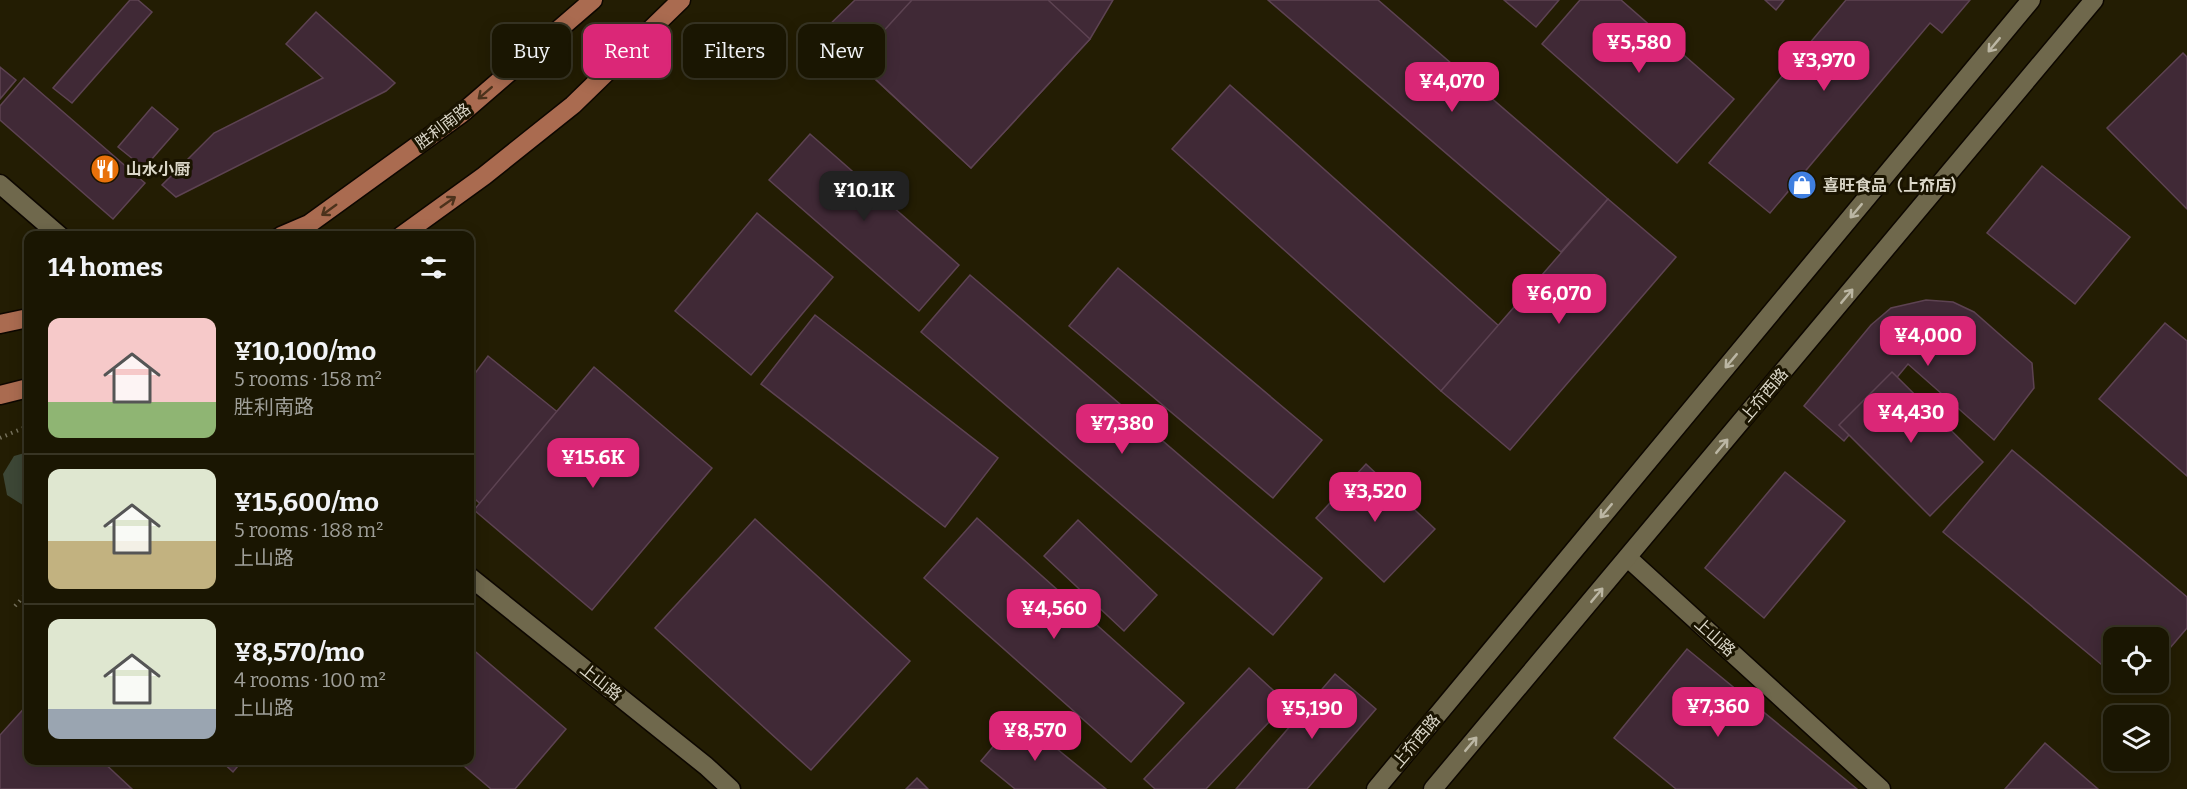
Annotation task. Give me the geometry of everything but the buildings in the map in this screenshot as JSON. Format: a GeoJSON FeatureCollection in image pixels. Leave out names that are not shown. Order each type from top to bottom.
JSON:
{"type":"FeatureCollection","features":[{"type":"Feature","properties":{"kind":"main road","name":"胜利南路"},"geometry":{"type":"LineString","coordinates":[[293,231],[309,224],[461,114],[593,0]]}},
{"type":"Feature","properties":{"kind":"main road"},"geometry":{"type":"LineString","coordinates":[[408,231],[484,176],[573,105],[681,0]]}},
{"type":"Feature","properties":{"kind":"main road"},"geometry":{"type":"LineString","coordinates":[[0,324],[24,319]]}},
{"type":"Feature","properties":{"kind":"main road"},"geometry":{"type":"LineString","coordinates":[[0,395],[24,389]]}},
{"type":"Feature","properties":{"kind":"street","name":"上夼西路"},"geometry":{"type":"LineString","coordinates":[[1376,789],[2031,0]]}},
{"type":"Feature","properties":{"kind":"street","name":"上夼西路"},"geometry":{"type":"LineString","coordinates":[[1433,789],[2094,0]]}},
{"type":"Feature","properties":{"kind":"street"},"geometry":{"type":"LineString","coordinates":[[0,184],[54,231]]}},
{"type":"Feature","properties":{"kind":"street","name":"上山路"},"geometry":{"type":"LineString","coordinates":[[1628,558],[1881,789]]}},
{"type":"Feature","properties":{"kind":"street","name":"上山路"},"geometry":{"type":"LineString","coordinates":[[474,580],[706,766],[731,789]]}},
{"type":"Feature","properties":{"kind":"path"},"geometry":{"type":"LineString","coordinates":[[0,438],[24,428]]}},
{"type":"Feature","properties":{"kind":"path"},"geometry":{"type":"LineString","coordinates":[[15,606],[24,596]]}},
{"type":"Feature","properties":{"kind":"green space"},"geometry":{"type":"Polygon","coordinates":[[[24,453],[24,506],[7,495],[3,474],[14,456],[24,453]]]}},
{"type":"Feature","properties":{"kind":"place","name":"山水小厨"},"geometry":{"type":"Point","coordinates":[105,169]}},
{"type":"Feature","properties":{"kind":"place","name":"喜旺食品（上夼店)"},"geometry":{"type":"Point","coordinates":[1802,185]}}]}
